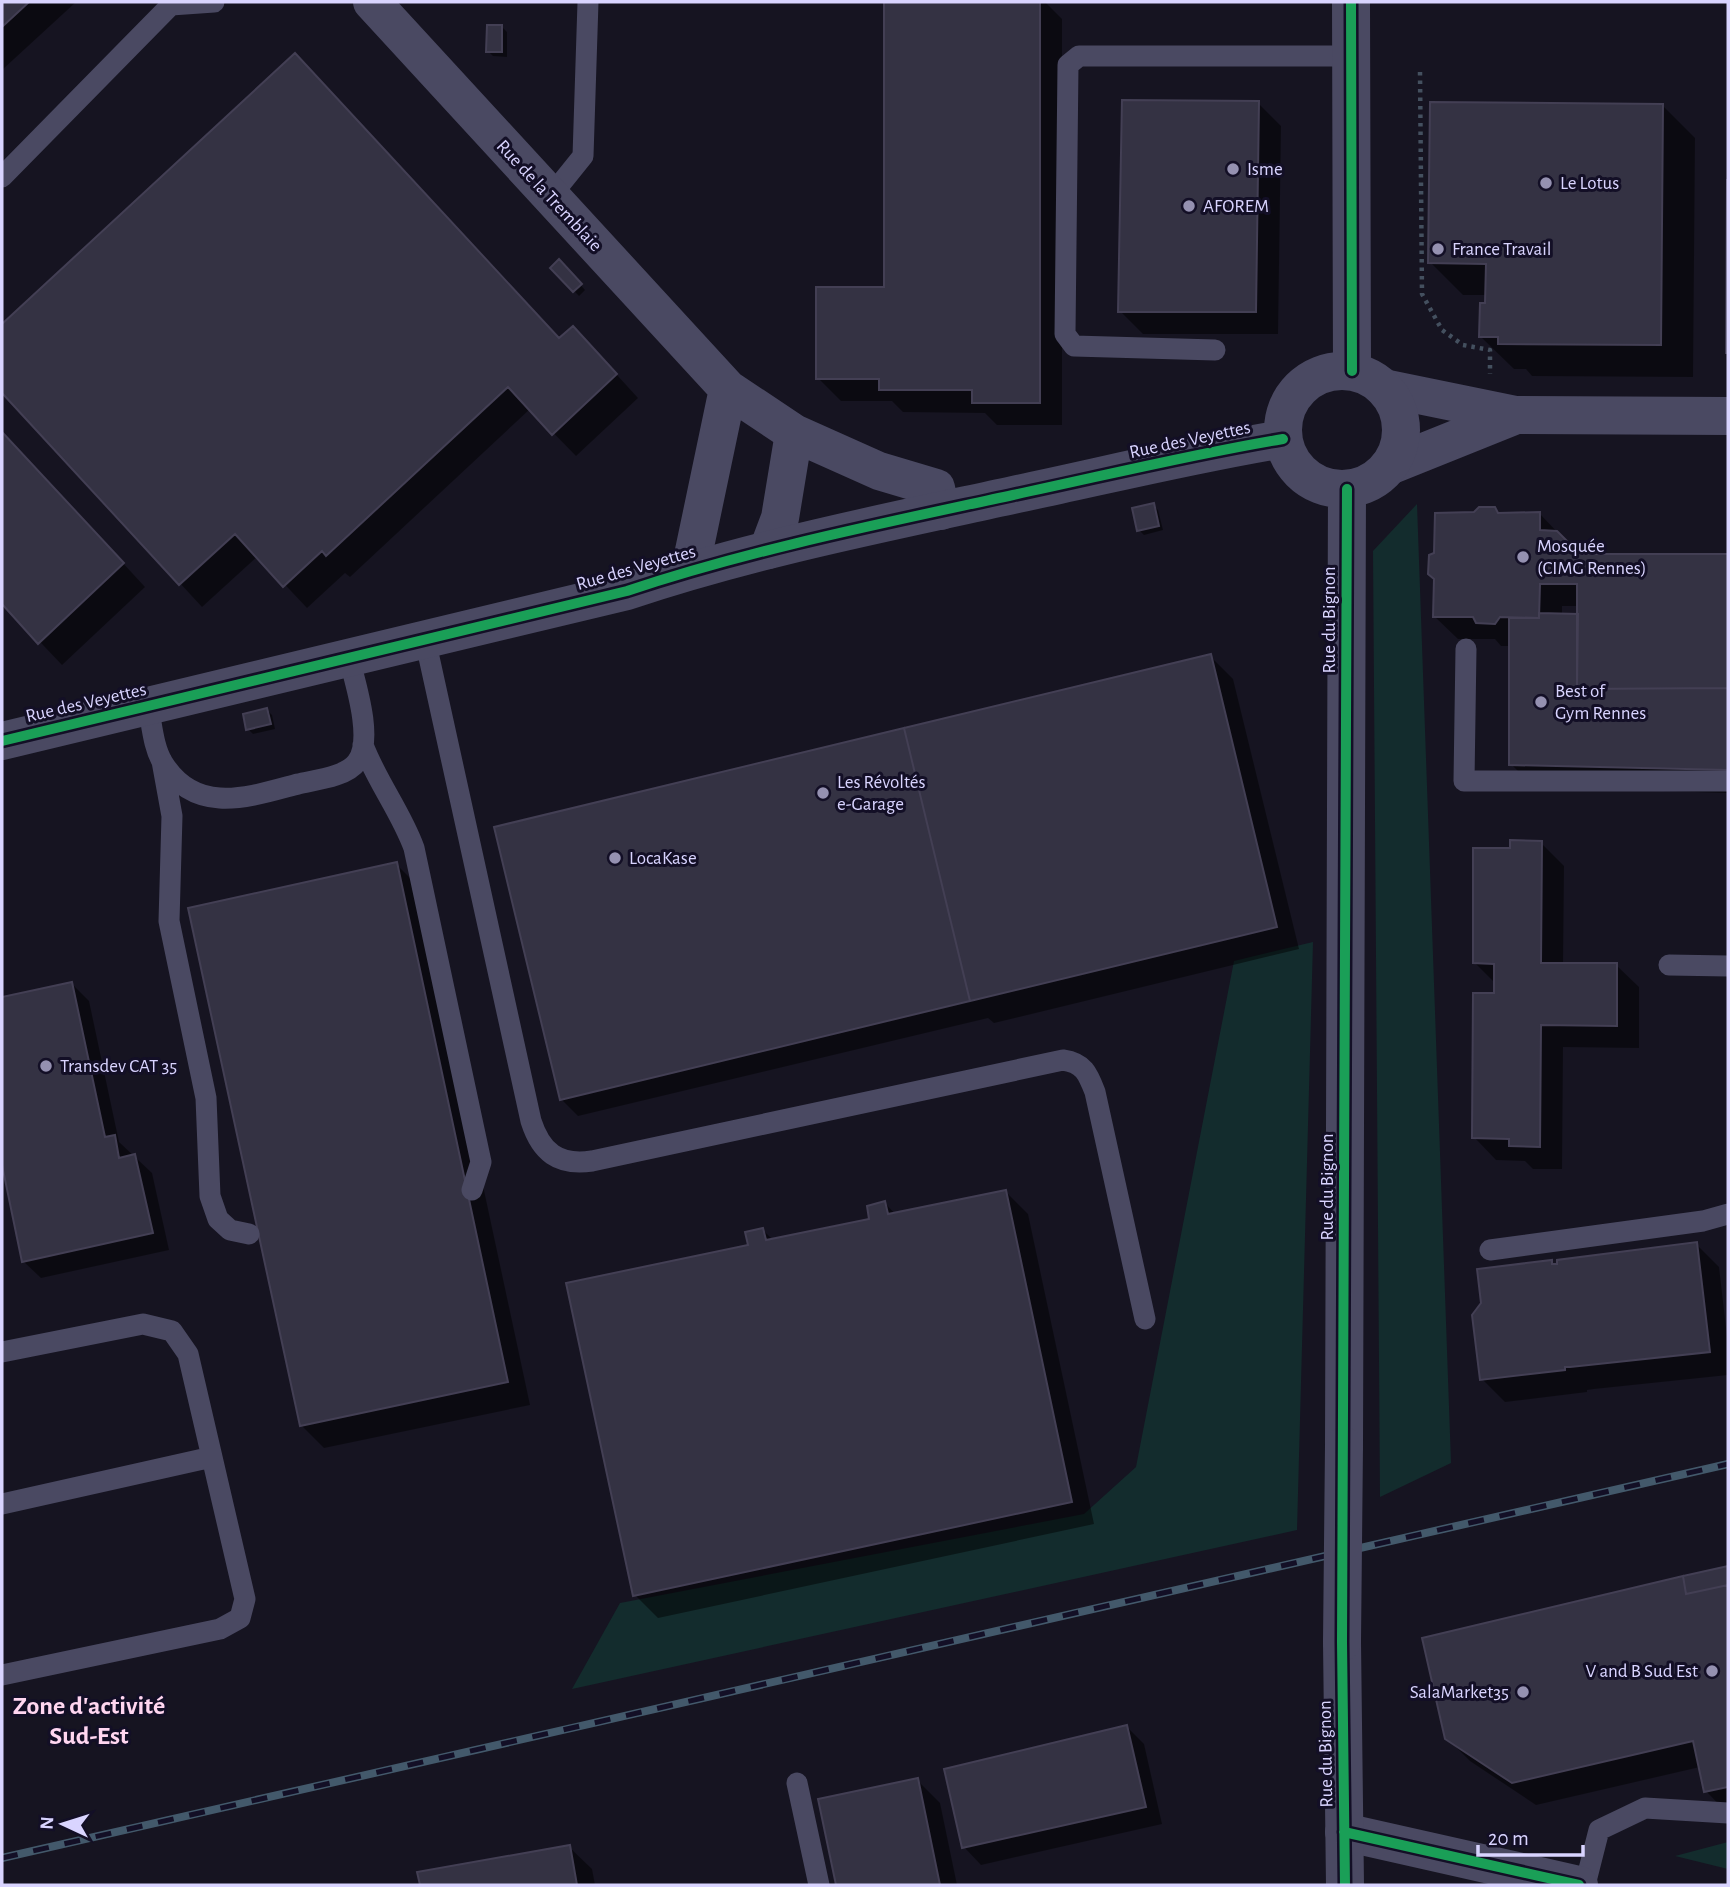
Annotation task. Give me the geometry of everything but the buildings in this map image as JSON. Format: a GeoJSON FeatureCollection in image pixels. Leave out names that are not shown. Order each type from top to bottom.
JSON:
{"type":"FeatureCollection","features":[{"type":"Feature","properties":{"kind":"street","name":"Rue de la Tremblaie"},"geometry":{"type":"LineString","coordinates":[[372,2],[728,389],[794,433],[879,471],[936,488],[941,511]]}},
{"type":"Feature","properties":{"kind":"street"},"geometry":{"type":"LineString","coordinates":[[1351,2],[1351,56],[1368,379],[1394,401],[1401,435],[1389,466]]}},
{"type":"Feature","properties":{"kind":"street"},"geometry":{"type":"LineString","coordinates":[[1503,412],[1389,466],[1377,478],[1347,489],[1329,488],[1298,471],[1288,456],[1283,439],[1283,421],[1288,402],[1299,387],[1324,373],[1368,379],[1503,412],[1728,416]]}},
{"type":"Feature","properties":{"kind":"street"},"geometry":{"type":"LineString","coordinates":[[690,570],[728,389]]}},
{"type":"Feature","properties":{"kind":"street"},"geometry":{"type":"LineString","coordinates":[[768,550],[780,518],[794,433]]}},
{"type":"Feature","properties":{"kind":"street","name":"Rue des Veyettes"},"geometry":{"type":"LineString","coordinates":[[2,741],[627,591],[690,570],[768,550],[1283,439]]}},
{"type":"Feature","properties":{"kind":"street","name":"Rue du Bignon"},"geometry":{"type":"LineString","coordinates":[[1345,1885],[1342,1642],[1347,489]]}},
{"type":"Feature","properties":{"kind":"street"},"geometry":{"type":"LineString","coordinates":[[1344,1832],[1578,1885]]}},
{"type":"Feature","properties":{"kind":"lane"},"geometry":{"type":"LineString","coordinates":[[2,177],[171,5],[214,2]]}},
{"type":"Feature","properties":{"kind":"lane"},"geometry":{"type":"LineString","coordinates":[[550,197],[583,156],[588,2]]}},
{"type":"Feature","properties":{"kind":"lane"},"geometry":{"type":"LineString","coordinates":[[1215,350],[1074,346],[1068,341],[1065,334],[1068,65],[1079,56],[1351,56]]}},
{"type":"Feature","properties":{"kind":"lane"},"geometry":{"type":"LineString","coordinates":[[425,639],[531,1121],[542,1147],[564,1162],[592,1161],[1063,1059],[1075,1062],[1087,1071],[1095,1092],[1145,1319]]}},
{"type":"Feature","properties":{"kind":"lane"},"geometry":{"type":"LineString","coordinates":[[1466,649],[1464,781],[1728,782]]}},
{"type":"Feature","properties":{"kind":"lane"},"geometry":{"type":"LineString","coordinates":[[162,761],[183,786],[217,800],[236,799],[339,774],[357,763],[363,745],[363,723],[349,658]]}},
{"type":"Feature","properties":{"kind":"lane"},"geometry":{"type":"LineString","coordinates":[[148,706],[172,816],[169,920],[206,1098],[210,1196],[218,1219],[230,1230],[248,1234]]}},
{"type":"Feature","properties":{"kind":"lane"},"geometry":{"type":"LineString","coordinates":[[363,745],[381,787],[407,828],[414,848],[481,1162],[472,1190]]}},
{"type":"Feature","properties":{"kind":"lane"},"geometry":{"type":"LineString","coordinates":[[1669,965],[1728,966]]}},
{"type":"Feature","properties":{"kind":"lane"},"geometry":{"type":"LineString","coordinates":[[1490,1250],[1703,1221],[1728,1214]]}},
{"type":"Feature","properties":{"kind":"lane"},"geometry":{"type":"LineString","coordinates":[[2,1352],[143,1324],[172,1331],[188,1354],[245,1599],[240,1618],[220,1629],[2,1675]]}},
{"type":"Feature","properties":{"kind":"lane"},"geometry":{"type":"LineString","coordinates":[[2,1504],[212,1457]]}},
{"type":"Feature","properties":{"kind":"lane"},"geometry":{"type":"LineString","coordinates":[[797,1783],[819,1885]]}},
{"type":"Feature","properties":{"kind":"lane"},"geometry":{"type":"LineString","coordinates":[[1585,1885],[1599,1830],[1645,1808],[1728,1813]]}},
{"type":"Feature","properties":{"kind":"path"},"geometry":{"type":"LineString","coordinates":[[1420,72],[1422,294],[1442,330],[1464,345],[1490,350],[1503,412]]}},
{"type":"Feature","properties":{"kind":"green space"},"geometry":{"type":"Polygon","coordinates":[[[1417,504],[1451,1463],[1380,1497],[1373,551],[1417,504]]]}},
{"type":"Feature","properties":{"kind":"green space"},"geometry":{"type":"Polygon","coordinates":[[[1313,942],[1297,1530],[572,1689],[620,1603],[1084,1514],[1136,1467],[1234,961],[1313,942]]]}},
{"type":"Feature","properties":{"kind":"green space"},"geometry":{"type":"Polygon","coordinates":[[[1728,1842],[1728,1869],[1675,1856],[1728,1842]]]}},
{"type":"Feature","properties":{"kind":"railway"},"geometry":{"type":"LineString","coordinates":[[2,1858],[1728,1464]]}},
{"type":"Feature","properties":{"kind":"cycle path"},"geometry":{"type":"LineString","coordinates":[[1351,2],[1352,371]]}},
{"type":"Feature","properties":{"kind":"cycle path"},"geometry":{"type":"LineString","coordinates":[[2,741],[627,591],[722,562],[819,538],[1181,458],[1283,439]]}},
{"type":"Feature","properties":{"kind":"cycle path"},"geometry":{"type":"LineString","coordinates":[[1345,1885],[1342,1642],[1347,489]]}},
{"type":"Feature","properties":{"kind":"cycle path"},"geometry":{"type":"LineString","coordinates":[[1344,1832],[1579,1885]]}},
{"type":"Feature","properties":{"kind":"place","name":"Isme"},"geometry":{"type":"Point","coordinates":[1233,169]}},
{"type":"Feature","properties":{"kind":"place","name":"Le Lotus"},"geometry":{"type":"Point","coordinates":[1546,183]}},
{"type":"Feature","properties":{"kind":"place","name":"AFOREM"},"geometry":{"type":"Point","coordinates":[1189,206]}},
{"type":"Feature","properties":{"kind":"place","name":"France Travail"},"geometry":{"type":"Point","coordinates":[1438,249]}},
{"type":"Feature","properties":{"kind":"place","name":"Mosquée (CIMG Rennes)"},"geometry":{"type":"Point","coordinates":[1523,557]}},
{"type":"Feature","properties":{"kind":"place","name":"Best of Gym Rennes"},"geometry":{"type":"Point","coordinates":[1541,702]}},
{"type":"Feature","properties":{"kind":"place","name":"Les Révoltés e-Garage"},"geometry":{"type":"Point","coordinates":[823,793]}},
{"type":"Feature","properties":{"kind":"place","name":"LocaKase"},"geometry":{"type":"Point","coordinates":[615,858]}},
{"type":"Feature","properties":{"kind":"place","name":"Transdev CAT 35"},"geometry":{"type":"Point","coordinates":[46,1066]}},
{"type":"Feature","properties":{"kind":"place","name":"V and B Sud Est"},"geometry":{"type":"Point","coordinates":[1712,1671]}},
{"type":"Feature","properties":{"kind":"place","name":"SalaMarket35"},"geometry":{"type":"Point","coordinates":[1523,1692]}},
{"type":"Feature","properties":{"kind":"district","name":"Zone d'activité Sud-Est"},"geometry":{"type":"Point","coordinates":[89,1721]}}]}
